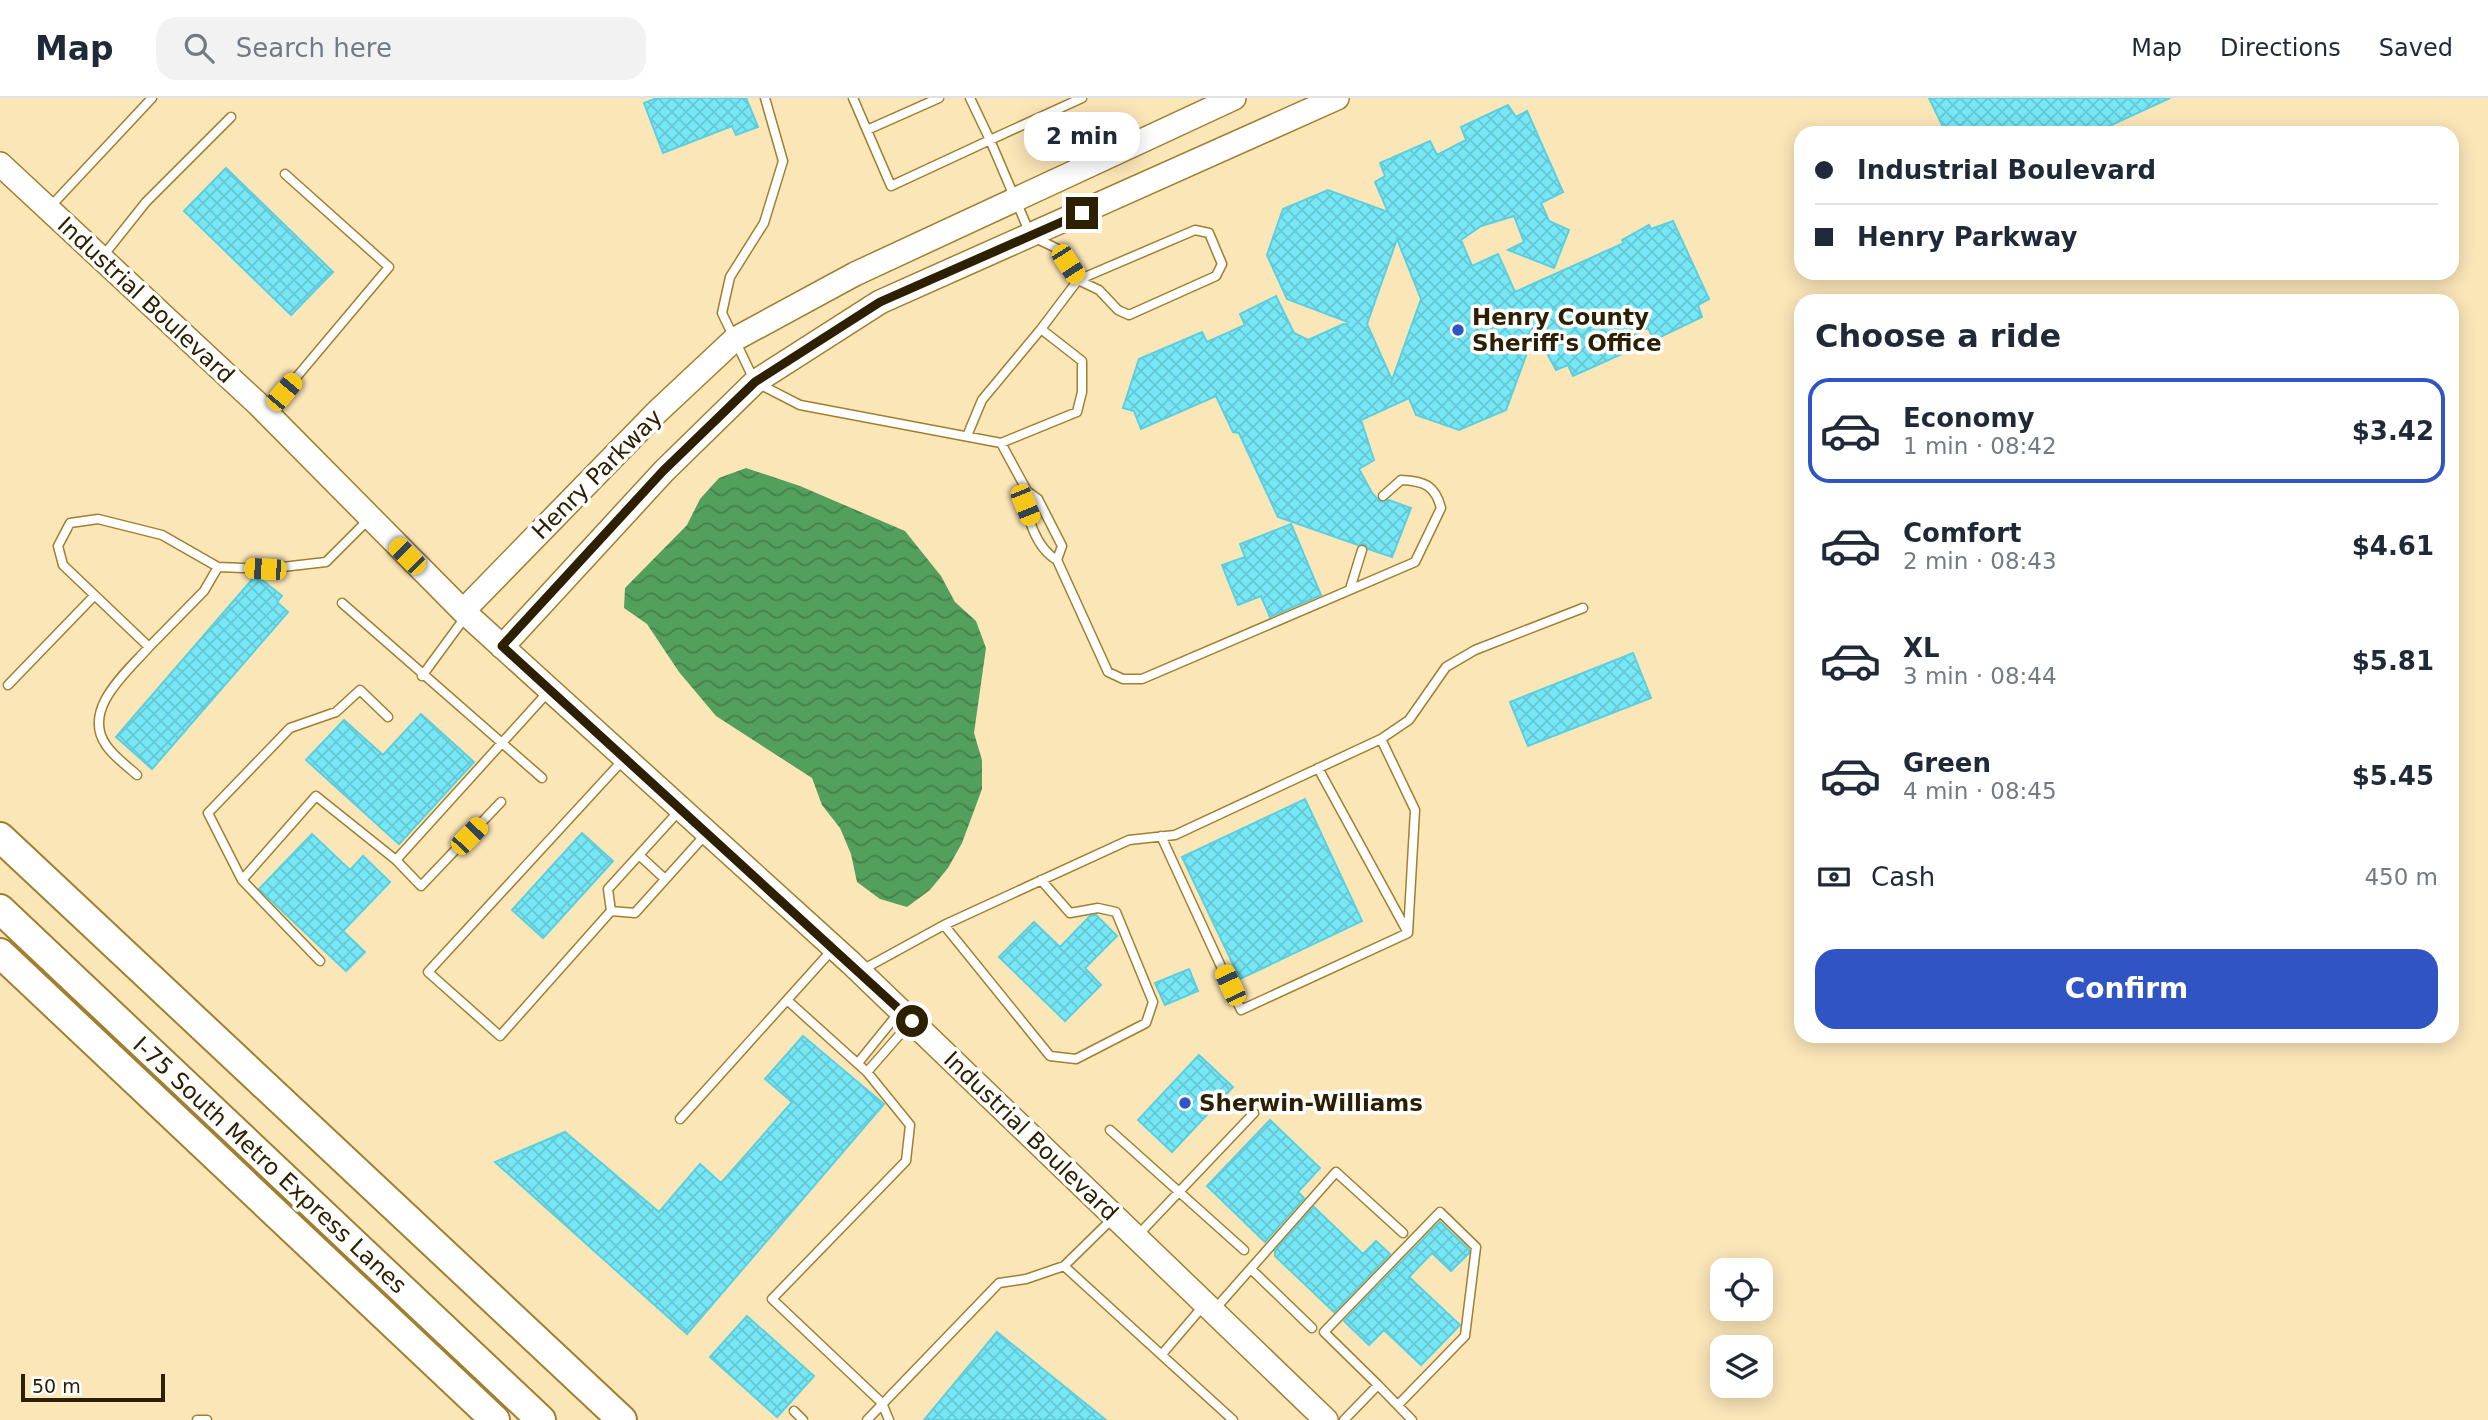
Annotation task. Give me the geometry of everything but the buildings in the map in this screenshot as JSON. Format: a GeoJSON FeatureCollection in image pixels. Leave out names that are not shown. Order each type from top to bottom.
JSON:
{"type":"FeatureCollection","features":[{"type":"Feature","properties":{"kind":"highway"},"geometry":{"type":"LineString","coordinates":[[0,837],[622,1420]]}},
{"type":"Feature","properties":{"kind":"highway","name":"I-75 South Metro Express Lanes"},"geometry":{"type":"LineString","coordinates":[[0,909],[541,1420]]}},
{"type":"Feature","properties":{"kind":"highway"},"geometry":{"type":"LineString","coordinates":[[0,953],[495,1420]]}},
{"type":"Feature","properties":{"kind":"street","name":"Henry Parkway"},"geometry":{"type":"LineString","coordinates":[[465,613],[657,412],[735,340],[855,274],[1013,198],[1234,98]]}},
{"type":"Feature","properties":{"kind":"street","name":"Henry Parkway"},"geometry":{"type":"LineString","coordinates":[[502,646],[663,471],[755,382],[880,302],[1031,236],[1306,104],[1337,98]]}},
{"type":"Feature","properties":{"kind":"street","name":"Industrial Boulevard"},"geometry":{"type":"LineString","coordinates":[[0,164],[266,413],[465,613],[834,947],[1326,1420]]}},
{"type":"Feature","properties":{"kind":"lane"},"geometry":{"type":"LineString","coordinates":[[48,209],[152,98]]}},
{"type":"Feature","properties":{"kind":"lane"},"geometry":{"type":"LineString","coordinates":[[765,98],[783,161],[764,223],[730,277],[722,313],[755,382],[800,405],[1001,443],[1077,412],[1083,392],[1082,361],[1041,329]]}},
{"type":"Feature","properties":{"kind":"lane"},"geometry":{"type":"LineString","coordinates":[[853,98],[891,186],[1082,98]]}},
{"type":"Feature","properties":{"kind":"lane"},"geometry":{"type":"LineString","coordinates":[[867,130],[939,98]]}},
{"type":"Feature","properties":{"kind":"lane"},"geometry":{"type":"LineString","coordinates":[[967,436],[982,400],[1078,280],[1195,230],[1209,233],[1222,264],[1216,276],[1129,315],[1118,310],[1098,290],[1078,280],[1058,249],[1031,236],[971,98]]}},
{"type":"Feature","properties":{"kind":"lane"},"geometry":{"type":"LineString","coordinates":[[101,258],[146,202],[231,117]]}},
{"type":"Feature","properties":{"kind":"lane"},"geometry":{"type":"LineString","coordinates":[[266,413],[389,267],[285,174]]}},
{"type":"Feature","properties":{"kind":"lane"},"geometry":{"type":"LineString","coordinates":[[1001,443],[1027,491],[1038,499],[1062,546],[1057,560]]}},
{"type":"Feature","properties":{"kind":"lane"},"geometry":{"type":"LineString","coordinates":[[1027,491],[1025,505],[1046,554],[1057,560],[1108,672],[1123,679],[1142,679],[1415,562],[1441,508],[1437,492],[1423,481],[1401,480],[1383,496]]}},
{"type":"Feature","properties":{"kind":"lane"},"geometry":{"type":"LineString","coordinates":[[149,648],[63,565],[58,546],[70,523],[98,519],[162,535],[218,567],[265,569],[326,562],[369,519]]}},
{"type":"Feature","properties":{"kind":"lane"},"geometry":{"type":"LineString","coordinates":[[1350,589],[1362,550]]}},
{"type":"Feature","properties":{"kind":"lane"},"geometry":{"type":"LineString","coordinates":[[137,775],[105,744],[100,712],[105,699],[204,591],[218,567]]}},
{"type":"Feature","properties":{"kind":"lane"},"geometry":{"type":"LineString","coordinates":[[8,685],[94,596]]}},
{"type":"Feature","properties":{"kind":"lane"},"geometry":{"type":"LineString","coordinates":[[342,603],[422,676],[542,778]]}},
{"type":"Feature","properties":{"kind":"lane"},"geometry":{"type":"LineString","coordinates":[[859,971],[944,925],[1129,840],[1175,835],[1381,739],[1409,720],[1446,667],[1475,650],[1583,608]]}},
{"type":"Feature","properties":{"kind":"lane"},"geometry":{"type":"LineString","coordinates":[[422,676],[465,613]]}},
{"type":"Feature","properties":{"kind":"lane"},"geometry":{"type":"LineString","coordinates":[[320,961],[242,880],[208,813],[290,728],[336,712],[360,690],[388,717]]}},
{"type":"Feature","properties":{"kind":"lane"},"geometry":{"type":"LineString","coordinates":[[396,860],[550,690]]}},
{"type":"Feature","properties":{"kind":"lane"},"geometry":{"type":"LineString","coordinates":[[1381,739],[1415,810],[1408,933]]}},
{"type":"Feature","properties":{"kind":"lane"},"geometry":{"type":"LineString","coordinates":[[625,758],[428,972],[500,1035],[611,911],[608,889],[681,808]]}},
{"type":"Feature","properties":{"kind":"lane"},"geometry":{"type":"LineString","coordinates":[[1318,768],[1408,933]]}},
{"type":"Feature","properties":{"kind":"lane"},"geometry":{"type":"LineString","coordinates":[[242,880],[316,796],[396,860],[421,886],[501,802]]}},
{"type":"Feature","properties":{"kind":"lane"},"geometry":{"type":"LineString","coordinates":[[611,911],[635,913],[707,833]]}},
{"type":"Feature","properties":{"kind":"lane"},"geometry":{"type":"LineString","coordinates":[[1161,836],[1241,1010],[1408,933]]}},
{"type":"Feature","properties":{"kind":"lane"},"geometry":{"type":"LineString","coordinates":[[639,855],[665,879]]}},
{"type":"Feature","properties":{"kind":"lane"},"geometry":{"type":"LineString","coordinates":[[944,925],[1050,1056],[1076,1059],[1146,1023],[1153,1002],[1116,912],[1098,908],[1070,913],[1041,880]]}},
{"type":"Feature","properties":{"kind":"lane"},"geometry":{"type":"LineString","coordinates":[[680,1119],[834,947]]}},
{"type":"Feature","properties":{"kind":"lane"},"geometry":{"type":"LineString","coordinates":[[787,999],[867,1072],[910,1125],[906,1161],[772,1299],[883,1403],[889,1420]]}},
{"type":"Feature","properties":{"kind":"lane"},"geometry":{"type":"LineString","coordinates":[[858,1063],[906,1016]]}},
{"type":"Feature","properties":{"kind":"lane"},"geometry":{"type":"LineString","coordinates":[[867,1072],[906,1016]]}},
{"type":"Feature","properties":{"kind":"lane"},"geometry":{"type":"LineString","coordinates":[[1136,1237],[1254,1113]]}},
{"type":"Feature","properties":{"kind":"lane"},"geometry":{"type":"LineString","coordinates":[[1110,1130],[1244,1250]]}},
{"type":"Feature","properties":{"kind":"lane"},"geometry":{"type":"LineString","coordinates":[[1163,1353],[1251,1269],[1336,1172],[1403,1233]]}},
{"type":"Feature","properties":{"kind":"lane"},"geometry":{"type":"LineString","coordinates":[[1398,1405],[1465,1336],[1476,1247],[1440,1212],[1324,1332],[1412,1420]]}},
{"type":"Feature","properties":{"kind":"lane"},"geometry":{"type":"LineString","coordinates":[[867,1420],[999,1283],[1026,1279],[1064,1266],[1115,1217]]}},
{"type":"Feature","properties":{"kind":"lane"},"geometry":{"type":"LineString","coordinates":[[1064,1266],[1163,1353],[1233,1420]]}},
{"type":"Feature","properties":{"kind":"lane"},"geometry":{"type":"LineString","coordinates":[[1251,1269],[1312,1328]]}},
{"type":"Feature","properties":{"kind":"lane"},"geometry":{"type":"LineString","coordinates":[[1344,1420],[1378,1385]]}},
{"type":"Feature","properties":{"kind":"lane"},"geometry":{"type":"LineString","coordinates":[[794,1411],[803,1420]]}},
{"type":"Feature","properties":{"kind":"lane"},"geometry":{"type":"LineString","coordinates":[[197,1420],[208,1420]]}},
{"type":"Feature","properties":{"kind":"water"},"geometry":{"type":"Polygon","coordinates":[[[746,468],[800,486],[905,531],[941,576],[955,602],[976,621],[986,648],[974,733],[982,760],[982,789],[962,843],[948,868],[930,890],[907,907],[880,899],[857,882],[851,854],[840,828],[822,805],[812,778],[716,716],[679,672],[647,624],[624,608],[625,588],[687,525],[700,499],[719,478],[746,468]]]}},
{"type":"Feature","properties":{"kind":"place","name":"Henry County Sheriff's Office"},"geometry":{"type":"Point","coordinates":[1458,330]}},
{"type":"Feature","properties":{"kind":"place","name":"Sherwin-Williams"},"geometry":{"type":"Point","coordinates":[1185,1103]}},
{"type":"Feature","properties":{"kind":"route"},"geometry":{"type":"LineString","coordinates":[[912,1021],[502,646],[663,471],[755,382],[880,302],[1082,213]]}}]}
